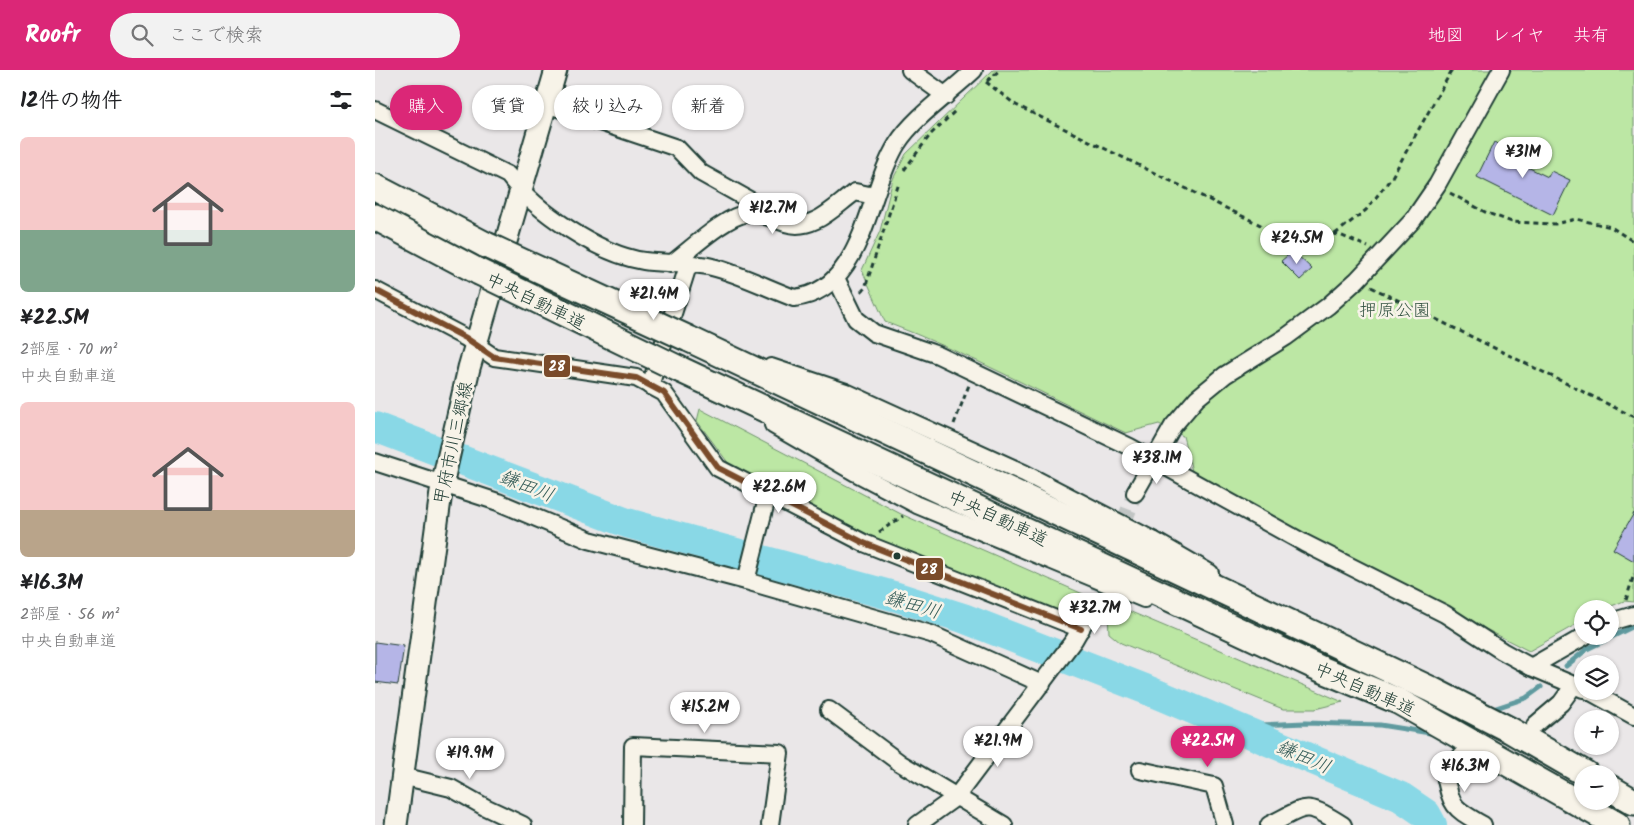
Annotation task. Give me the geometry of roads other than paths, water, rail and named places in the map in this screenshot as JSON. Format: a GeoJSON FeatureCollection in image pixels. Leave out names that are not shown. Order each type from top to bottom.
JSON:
{"type":"FeatureCollection","features":[{"type":"Feature","properties":{"kind":"highway","name":"中央自動車道"},"geometry":{"type":"LineString","coordinates":[[375,187],[486,245],[1412,681],[1510,730],[1574,767]]}},
{"type":"Feature","properties":{"kind":"highway","name":"中央自動車道"},"geometry":{"type":"LineString","coordinates":[[375,217],[479,272],[679,369],[1321,669],[1384,695],[1469,749],[1617,825]]}},
{"type":"Feature","properties":{"kind":"highway"},"geometry":{"type":"LineString","coordinates":[[1619,793],[1634,802]]}},
{"type":"Feature","properties":{"kind":"main road","name":"甲府市川三郷線"},"geometry":{"type":"LineString","coordinates":[[395,825],[443,481],[453,433],[476,346],[522,193],[556,70]]}},
{"type":"Feature","properties":{"kind":"street"},"geometry":{"type":"LineString","coordinates":[[910,70],[946,96]]}},
{"type":"Feature","properties":{"kind":"street"},"geometry":{"type":"LineString","coordinates":[[375,110],[508,175],[522,193],[582,237],[609,252],[642,261],[688,266],[711,266],[794,298],[807,296],[824,288],[836,278],[856,246],[884,168],[897,144],[910,128],[974,70]]}},
{"type":"Feature","properties":{"kind":"street"},"geometry":{"type":"LineString","coordinates":[[1135,493],[1173,426],[1197,398],[1225,375],[1286,337],[1328,306],[1357,280],[1413,220],[1437,185],[1501,70]]}},
{"type":"Feature","properties":{"kind":"street"},"geometry":{"type":"LineString","coordinates":[[546,104],[677,148],[701,173],[751,201],[759,214]]}},
{"type":"Feature","properties":{"kind":"street"},"geometry":{"type":"LineString","coordinates":[[671,264],[731,219],[748,213],[759,214],[786,224],[805,226],[822,217],[855,192],[874,196]]}},
{"type":"Feature","properties":{"kind":"street"},"geometry":{"type":"LineString","coordinates":[[650,386],[688,266]]}},
{"type":"Feature","properties":{"kind":"street"},"geometry":{"type":"LineString","coordinates":[[836,278],[857,318],[874,333],[938,355],[1130,447],[1305,543],[1445,614],[1502,651],[1531,667],[1574,685]]}},
{"type":"Feature","properties":{"kind":"street"},"geometry":{"type":"LineString","coordinates":[[375,290],[466,338],[494,357],[637,378],[664,393],[718,468],[864,543],[1078,635]]}},
{"type":"Feature","properties":{"kind":"street"},"geometry":{"type":"LineString","coordinates":[[689,339],[846,392],[1024,473],[1153,540],[1332,644]]}},
{"type":"Feature","properties":{"kind":"street"},"geometry":{"type":"LineString","coordinates":[[679,369],[856,473],[917,505],[1037,556],[1321,669]]}},
{"type":"Feature","properties":{"kind":"street"},"geometry":{"type":"LineString","coordinates":[[375,462],[443,481],[589,540],[746,581],[931,634],[1044,680]]}},
{"type":"Feature","properties":{"kind":"street"},"geometry":{"type":"LineString","coordinates":[[746,581],[768,494]]}},
{"type":"Feature","properties":{"kind":"street"},"geometry":{"type":"LineString","coordinates":[[917,825],[956,798],[1078,635],[1089,614]]}},
{"type":"Feature","properties":{"kind":"street"},"geometry":{"type":"LineString","coordinates":[[1531,667],[1574,642]]}},
{"type":"Feature","properties":{"kind":"street"},"geometry":{"type":"LineString","coordinates":[[1535,725],[1574,694]]}},
{"type":"Feature","properties":{"kind":"street"},"geometry":{"type":"LineString","coordinates":[[1604,700],[1634,716]]}},
{"type":"Feature","properties":{"kind":"street"},"geometry":{"type":"LineString","coordinates":[[829,710],[900,763],[1004,825]]}},
{"type":"Feature","properties":{"kind":"street"},"geometry":{"type":"LineString","coordinates":[[632,825],[633,746],[780,753],[770,825]]}},
{"type":"Feature","properties":{"kind":"street"},"geometry":{"type":"LineString","coordinates":[[1469,749],[1454,762],[1445,775],[1455,809],[1483,825]]}},
{"type":"Feature","properties":{"kind":"street"},"geometry":{"type":"LineString","coordinates":[[1140,770],[1214,786],[1225,825]]}},
{"type":"Feature","properties":{"kind":"street"},"geometry":{"type":"LineString","coordinates":[[402,776],[451,788],[523,825]]}},
{"type":"Feature","properties":{"kind":"street"},"geometry":{"type":"LineString","coordinates":[[1269,825],[1302,809],[1314,807],[1343,825]]}},
{"type":"Feature","properties":{"kind":"waterway","name":"鎌田川"},"geometry":{"type":"LineString","coordinates":[[375,427],[627,523],[897,597],[963,618],[1145,689],[1401,797],[1426,814],[1432,825]]}},
{"type":"Feature","properties":{"kind":"waterway"},"geometry":{"type":"LineString","coordinates":[[1566,666],[1587,649],[1634,626]]}},
{"type":"Feature","properties":{"kind":"waterway"},"geometry":{"type":"LineString","coordinates":[[1490,710],[1526,698],[1541,687]]}},
{"type":"Feature","properties":{"kind":"waterway"},"geometry":{"type":"LineString","coordinates":[[1235,726],[1305,723],[1380,725],[1430,733],[1435,731]]}},
{"type":"Feature","properties":{"kind":"tunnel"},"geometry":{"type":"LineString","coordinates":[[1089,614],[1135,493]]}},
{"type":"Feature","properties":{"kind":"park label","name":"押原公園"},"geometry":{"type":"Point","coordinates":[1395,310]}}]}
